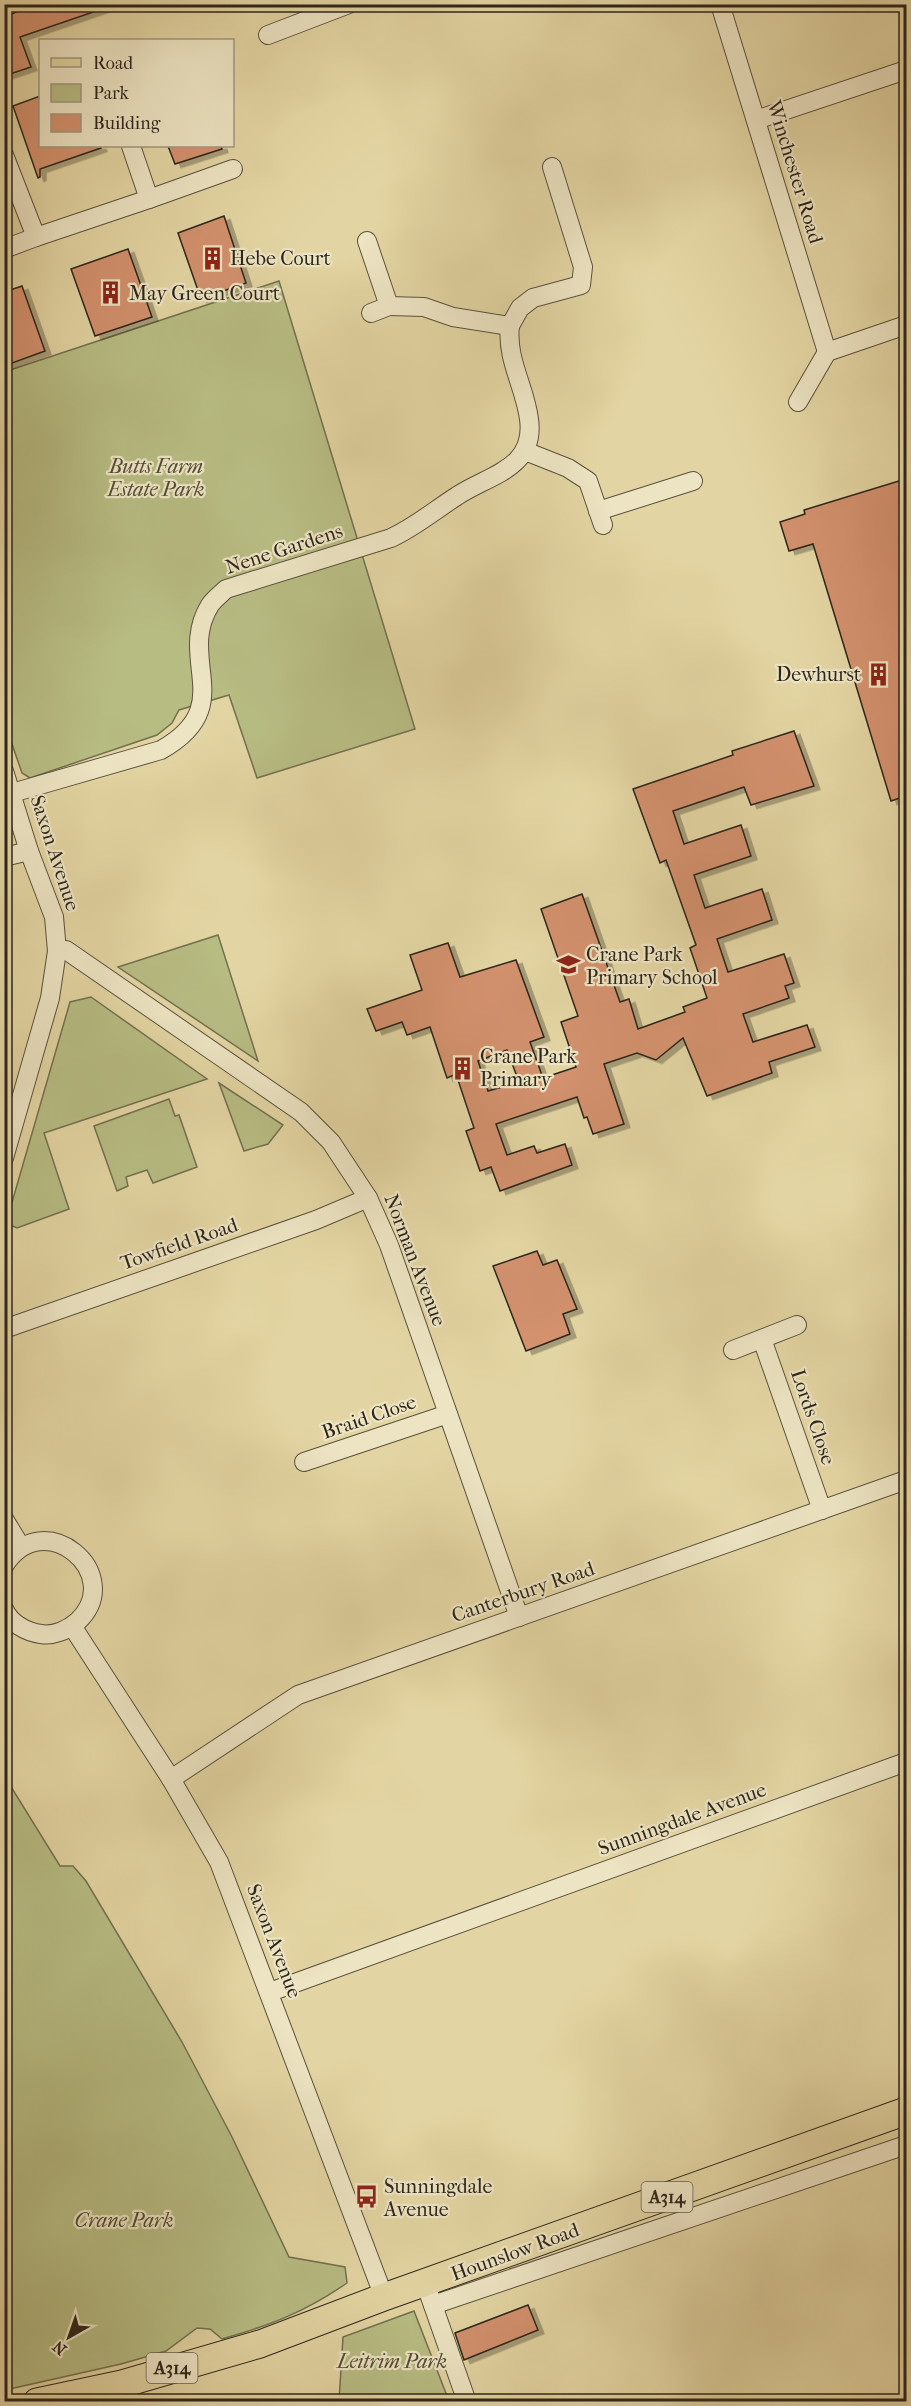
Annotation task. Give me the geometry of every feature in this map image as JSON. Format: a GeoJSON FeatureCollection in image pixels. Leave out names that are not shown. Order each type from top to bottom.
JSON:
{"type":"FeatureCollection","features":[{"type":"Feature","properties":{"kind":"main road","name":"Hounslow Road"},"geometry":{"type":"LineString","coordinates":[[37,2402],[122,2384],[260,2344],[384,2297],[429,2295],[906,2111]]}},
{"type":"Feature","properties":{"kind":"street"},"geometry":{"type":"LineString","coordinates":[[268,35],[349,4]]}},
{"type":"Feature","properties":{"kind":"street","name":"Winchester Road"},"geometry":{"type":"LineString","coordinates":[[720,4],[828,352]]}},
{"type":"Feature","properties":{"kind":"street"},"geometry":{"type":"LineString","coordinates":[[756,120],[906,70]]}},
{"type":"Feature","properties":{"kind":"street"},"geometry":{"type":"LineString","coordinates":[[131,147],[149,199]]}},
{"type":"Feature","properties":{"kind":"street"},"geometry":{"type":"LineString","coordinates":[[4,155],[36,237]]}},
{"type":"Feature","properties":{"kind":"street"},"geometry":{"type":"LineString","coordinates":[[552,167],[583,267],[581,285],[534,298],[520,308],[510,326],[508,342],[530,419],[530,436],[525,451],[568,468],[588,481],[601,518],[693,481]]}},
{"type":"Feature","properties":{"kind":"street"},"geometry":{"type":"LineString","coordinates":[[4,249],[233,168]]}},
{"type":"Feature","properties":{"kind":"street"},"geometry":{"type":"LineString","coordinates":[[367,241],[389,306]]}},
{"type":"Feature","properties":{"kind":"street"},"geometry":{"type":"LineString","coordinates":[[372,313],[389,306],[424,307],[453,317],[510,326]]}},
{"type":"Feature","properties":{"kind":"street"},"geometry":{"type":"LineString","coordinates":[[798,402],[828,352],[906,325]]}},
{"type":"Feature","properties":{"kind":"street","name":"Nene Gardens"},"geometry":{"type":"LineString","coordinates":[[12,793],[161,750],[180,739],[196,721],[203,699],[199,647],[201,625],[210,604],[226,589],[391,538],[406,531],[460,494],[494,478],[513,465],[525,451]]}},
{"type":"Feature","properties":{"kind":"street","name":"Saxon Avenue"},"geometry":{"type":"LineString","coordinates":[[4,771],[54,917],[57,951],[50,998],[4,1158]]}},
{"type":"Feature","properties":{"kind":"street"},"geometry":{"type":"LineString","coordinates":[[4,857],[30,851]]}},
{"type":"Feature","properties":{"kind":"street","name":"Norman Avenue"},"geometry":{"type":"LineString","coordinates":[[57,951],[66,950],[301,1112],[331,1142],[368,1198],[389,1245],[519,1617]]}},
{"type":"Feature","properties":{"kind":"street","name":"Towfield Road"},"geometry":{"type":"LineString","coordinates":[[4,1329],[316,1220],[368,1198]]}},
{"type":"Feature","properties":{"kind":"street"},"geometry":{"type":"LineString","coordinates":[[733,1350],[796,1325]]}},
{"type":"Feature","properties":{"kind":"street","name":"Lords Close"},"geometry":{"type":"LineString","coordinates":[[762,1339],[822,1510]]}},
{"type":"Feature","properties":{"kind":"street","name":"Braid Close"},"geometry":{"type":"LineString","coordinates":[[304,1462],[448,1413]]}},
{"type":"Feature","properties":{"kind":"street","name":"Canterbury Road"},"geometry":{"type":"LineString","coordinates":[[171,1779],[298,1695],[906,1480]]}},
{"type":"Feature","properties":{"kind":"street"},"geometry":{"type":"LineString","coordinates":[[4,1519],[21,1547]]}},
{"type":"Feature","properties":{"kind":"street"},"geometry":{"type":"LineString","coordinates":[[4,1566],[21,1547],[36,1542],[52,1541],[67,1546],[80,1556],[89,1569],[93,1585],[91,1601],[84,1615],[72,1626],[52,1634],[29,1632],[16,1624],[4,1609]]}},
{"type":"Feature","properties":{"kind":"street","name":"Saxon Avenue"},"geometry":{"type":"LineString","coordinates":[[72,1626],[171,1779],[219,1862],[384,2297]]}},
{"type":"Feature","properties":{"kind":"street","name":"Sunningdale Avenue"},"geometry":{"type":"LineString","coordinates":[[270,1992],[906,1762]]}},
{"type":"Feature","properties":{"kind":"street"},"geometry":{"type":"LineString","coordinates":[[467,2402],[429,2295],[906,2145]]}},
{"type":"Feature","properties":{"kind":"green space","name":"Butts Farm Estate Park"},"geometry":{"type":"Polygon","coordinates":[[[279,281],[415,729],[257,778],[229,695],[179,710],[172,723],[157,735],[30,778],[22,773],[4,721],[4,372],[279,281]]]}},
{"type":"Feature","properties":{"kind":"green space"},"geometry":{"type":"Polygon","coordinates":[[[218,935],[258,1061],[118,967],[218,935]]]}},
{"type":"Feature","properties":{"kind":"green space"},"geometry":{"type":"Polygon","coordinates":[[[91,997],[207,1079],[44,1133],[69,1209],[17,1228],[6,1223],[70,1002],[91,997]]]}},
{"type":"Feature","properties":{"kind":"green space"},"geometry":{"type":"Polygon","coordinates":[[[219,1083],[283,1125],[268,1144],[244,1151],[219,1083]]]}},
{"type":"Feature","properties":{"kind":"green space"},"geometry":{"type":"Polygon","coordinates":[[[169,1099],[175,1116],[179,1115],[197,1167],[153,1183],[147,1170],[126,1177],[128,1186],[117,1191],[94,1126],[169,1099]]]}},
{"type":"Feature","properties":{"kind":"green space","name":"Crane Park"},"geometry":{"type":"Polygon","coordinates":[[[5,1777],[60,1866],[73,1866],[86,1881],[182,2042],[232,2137],[289,2257],[345,2267],[347,2283],[302,2310],[240,2334],[222,2339],[210,2329],[197,2328],[166,2351],[121,2364],[5,2390],[5,1777]]]}},
{"type":"Feature","properties":{"kind":"green space","name":"Leitrim Park"},"geometry":{"type":"Polygon","coordinates":[[[414,2311],[449,2401],[339,2401],[343,2337],[414,2311]]]}},
{"type":"Feature","properties":{"kind":"building"},"geometry":{"type":"Polygon","coordinates":[[[4,4],[9,4],[12,14],[34,4],[107,4],[108,7],[20,37],[31,67],[4,76],[4,4]]]}},
{"type":"Feature","properties":{"kind":"building"},"geometry":{"type":"Polygon","coordinates":[[[39,96],[39,147],[101,148],[40,169],[38,178],[13,106],[39,96]]]}},
{"type":"Feature","properties":{"kind":"building"},"geometry":{"type":"Polygon","coordinates":[[[168,147],[221,147],[222,149],[175,164],[168,147]]]}},
{"type":"Feature","properties":{"kind":"building","name":"Hebe Court"},"geometry":{"type":"Polygon","coordinates":[[[224,216],[246,283],[201,299],[178,233],[224,216]]]}},
{"type":"Feature","properties":{"kind":"building","name":"May Green Court"},"geometry":{"type":"Polygon","coordinates":[[[128,249],[152,317],[95,336],[71,269],[128,249]]]}},
{"type":"Feature","properties":{"kind":"building"},"geometry":{"type":"Polygon","coordinates":[[[22,286],[45,351],[4,366],[4,292],[22,286]]]}},
{"type":"Feature","properties":{"kind":"building","name":"Dewhurst"},"geometry":{"type":"Polygon","coordinates":[[[899,481],[906,506],[906,796],[891,801],[813,544],[789,551],[780,522],[805,514],[804,510],[899,481]]]}},
{"type":"Feature","properties":{"kind":"building"},"geometry":{"type":"Polygon","coordinates":[[[794,731],[814,786],[751,805],[744,787],[673,811],[684,844],[741,825],[751,856],[694,875],[705,908],[762,889],[772,920],[717,939],[728,972],[784,954],[794,983],[785,986],[789,998],[743,1014],[753,1042],[807,1025],[815,1047],[769,1062],[772,1073],[707,1096],[683,1038],[656,1060],[637,1053],[604,1064],[624,1124],[593,1134],[587,1117],[584,1118],[577,1097],[496,1124],[507,1155],[534,1146],[537,1153],[565,1144],[572,1165],[500,1191],[491,1167],[480,1171],[466,1131],[474,1128],[456,1074],[447,1078],[430,1027],[407,1035],[402,1022],[376,1031],[367,1009],[422,990],[410,955],[448,943],[460,977],[516,960],[544,1037],[530,1042],[543,1078],[576,1067],[561,1022],[578,1016],[541,909],[582,894],[620,1002],[629,999],[638,1029],[685,1012],[683,1007],[707,998],[690,948],[696,945],[666,860],[660,863],[633,789],[733,755],[732,751],[794,731]],[[507,1050],[478,1061],[488,1091],[519,1082],[507,1050]]]}},
{"type":"Feature","properties":{"kind":"building"},"geometry":{"type":"Polygon","coordinates":[[[537,1251],[543,1265],[557,1260],[577,1309],[563,1314],[570,1334],[526,1351],[493,1266],[537,1251]]]}},
{"type":"Feature","properties":{"kind":"building"},"geometry":{"type":"Polygon","coordinates":[[[528,2305],[538,2330],[464,2360],[455,2333],[528,2305]]]}},
{"type":"Feature","properties":{"kind":"place","name":"Hebe Court"},"geometry":{"type":"Point","coordinates":[212,258]}},
{"type":"Feature","properties":{"kind":"place","name":"May Green Court"},"geometry":{"type":"Point","coordinates":[111,293]}},
{"type":"Feature","properties":{"kind":"place","name":"Dewhurst"},"geometry":{"type":"Point","coordinates":[879,674]}},
{"type":"Feature","properties":{"kind":"place","name":"Crane Park Primary School"},"geometry":{"type":"Point","coordinates":[568,965]}},
{"type":"Feature","properties":{"kind":"place","name":"Crane Park Primary"},"geometry":{"type":"Point","coordinates":[462,1068]}},
{"type":"Feature","properties":{"kind":"place","name":"Sunningdale Avenue"},"geometry":{"type":"Point","coordinates":[366,2197]}}]}
